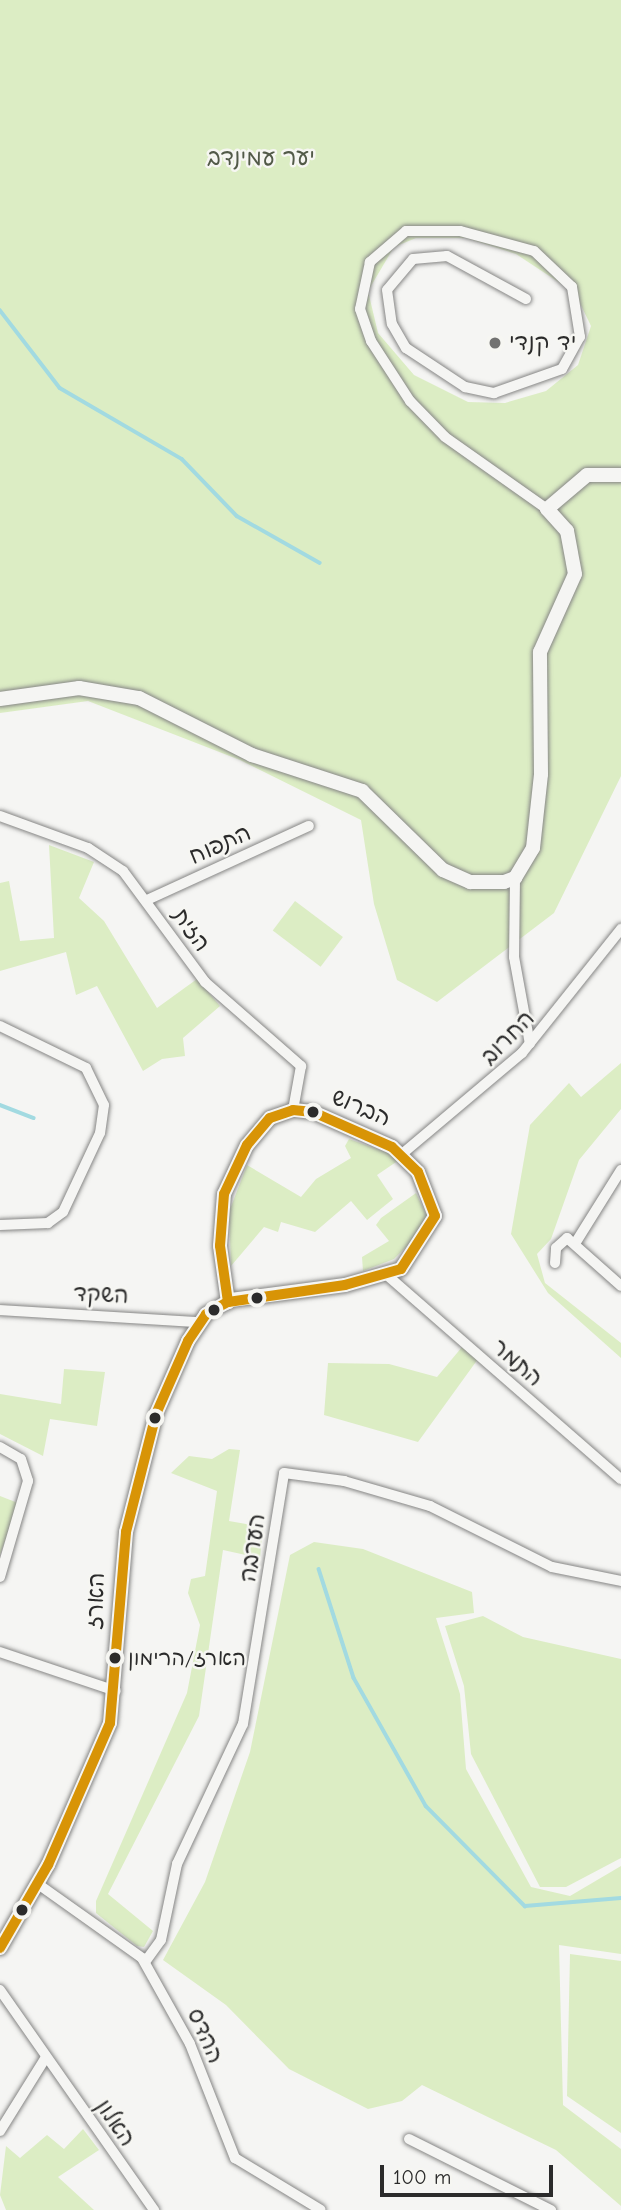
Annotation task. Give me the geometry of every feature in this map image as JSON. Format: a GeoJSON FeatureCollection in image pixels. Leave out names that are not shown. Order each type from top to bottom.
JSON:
{"type":"FeatureCollection","features":[{"type":"Feature","properties":{"kind":"street"},"geometry":{"type":"LineString","coordinates":[[526,299],[447,256],[413,259],[387,290],[392,324],[406,348],[465,387],[494,393],[562,369],[580,337],[572,287],[534,251],[460,231],[406,231],[370,262],[360,309],[371,341],[410,401],[445,437],[547,509],[567,531],[575,574],[541,641],[538,824],[515,878],[514,957],[530,1044]]}},
{"type":"Feature","properties":{"kind":"street"},"geometry":{"type":"LineString","coordinates":[[547,509],[587,475],[621,475]]}},
{"type":"Feature","properties":{"kind":"street"},"geometry":{"type":"LineString","coordinates":[[0,699],[79,688],[139,698],[252,755],[362,791],[443,870],[489,884],[515,878]]}},
{"type":"Feature","properties":{"kind":"street","name":"הזית"},"geometry":{"type":"LineString","coordinates":[[0,816],[101,855],[146,900],[205,982],[301,1066],[293,1110]]}},
{"type":"Feature","properties":{"kind":"street","name":"התפוח"},"geometry":{"type":"LineString","coordinates":[[146,900],[309,826]]}},
{"type":"Feature","properties":{"kind":"street","name":"החרוב"},"geometry":{"type":"LineString","coordinates":[[402,1154],[530,1044],[621,929]]}},
{"type":"Feature","properties":{"kind":"street"},"geometry":{"type":"LineString","coordinates":[[0,1026],[86,1068],[104,1105],[100,1133],[63,1212],[48,1223],[0,1225]]}},
{"type":"Feature","properties":{"kind":"street","name":"הברוש"},"geometry":{"type":"LineString","coordinates":[[228,1302],[219,1228],[229,1178],[259,1128],[293,1110],[314,1113],[402,1154],[433,1200],[435,1216],[408,1263],[388,1276]]}},
{"type":"Feature","properties":{"kind":"street"},"geometry":{"type":"LineString","coordinates":[[576,1242],[621,1170]]}},
{"type":"Feature","properties":{"kind":"street"},"geometry":{"type":"LineString","coordinates":[[555,1263],[560,1242],[576,1242],[621,1286]]}},
{"type":"Feature","properties":{"kind":"street"},"geometry":{"type":"LineString","coordinates":[[199,1322],[228,1302],[388,1276]]}},
{"type":"Feature","properties":{"kind":"street","name":"התמר"},"geometry":{"type":"LineString","coordinates":[[388,1276],[621,1479]]}},
{"type":"Feature","properties":{"kind":"street","name":"השקד"},"geometry":{"type":"LineString","coordinates":[[0,1310],[199,1322]]}},
{"type":"Feature","properties":{"kind":"street","name":"הארז"},"geometry":{"type":"LineString","coordinates":[[0,1948],[38,1884],[106,1735],[116,1691],[118,1583],[128,1521],[156,1414],[199,1322]]}},
{"type":"Feature","properties":{"kind":"street"},"geometry":{"type":"LineString","coordinates":[[0,1447],[21,1459],[28,1481],[0,1577]]}},
{"type":"Feature","properties":{"kind":"street","name":"הערבה"},"geometry":{"type":"LineString","coordinates":[[145,1962],[161,1941],[177,1864],[226,1770],[247,1712],[284,1473],[344,1481],[430,1506],[559,1569],[621,1581]]}},
{"type":"Feature","properties":{"kind":"street"},"geometry":{"type":"LineString","coordinates":[[0,1652],[116,1691]]}},
{"type":"Feature","properties":{"kind":"street","name":"ההדס"},"geometry":{"type":"LineString","coordinates":[[38,1884],[145,1962],[190,2043],[235,2158],[321,2210]]}},
{"type":"Feature","properties":{"kind":"street","name":"האלון"},"geometry":{"type":"LineString","coordinates":[[0,1990],[155,2210]]}},
{"type":"Feature","properties":{"kind":"street"},"geometry":{"type":"LineString","coordinates":[[0,2131],[46,2057]]}},
{"type":"Feature","properties":{"kind":"street"},"geometry":{"type":"LineString","coordinates":[[409,2139],[551,2210]]}},
{"type":"Feature","properties":{"kind":"green space","name":"יער עמינדב"},"geometry":{"type":"Polygon","coordinates":[[[0,0],[621,0],[621,776],[554,913],[437,1002],[397,980],[374,904],[361,820],[240,760],[88,701],[0,713],[0,0]],[[416,238],[394,247],[368,291],[378,333],[414,375],[468,402],[505,403],[546,391],[578,365],[591,326],[575,293],[516,254],[466,238],[416,238]]]}},
{"type":"Feature","properties":{"kind":"green space"},"geometry":{"type":"Polygon","coordinates":[[[49,845],[94,862],[79,898],[104,921],[157,1008],[197,979],[220,1006],[183,1038],[185,1056],[162,1059],[143,1071],[97,986],[76,995],[66,952],[0,971],[0,883],[9,881],[20,941],[54,938],[49,845]]]}},
{"type":"Feature","properties":{"kind":"green space"},"geometry":{"type":"Polygon","coordinates":[[[295,901],[343,937],[321,967],[273,931],[295,901]]]}},
{"type":"Feature","properties":{"kind":"green space"},"geometry":{"type":"Polygon","coordinates":[[[621,1063],[621,1109],[579,1160],[551,1239],[537,1254],[545,1283],[621,1343],[621,1358],[548,1293],[511,1234],[530,1125],[569,1083],[581,1097],[621,1063]]]}},
{"type":"Feature","properties":{"kind":"green space"},"geometry":{"type":"Polygon","coordinates":[[[349,1139],[402,1158],[377,1175],[393,1199],[367,1220],[351,1201],[315,1232],[281,1222],[278,1232],[264,1227],[231,1266],[229,1212],[247,1165],[301,1197],[316,1179],[351,1158],[345,1146],[349,1139]]]}},
{"type":"Feature","properties":{"kind":"green space"},"geometry":{"type":"Polygon","coordinates":[[[416,1193],[427,1216],[416,1237],[394,1259],[363,1271],[362,1257],[389,1241],[376,1225],[381,1218],[416,1193]]]}},
{"type":"Feature","properties":{"kind":"green space"},"geometry":{"type":"Polygon","coordinates":[[[462,1347],[478,1359],[418,1442],[324,1415],[328,1363],[389,1364],[437,1377],[462,1347]]]}},
{"type":"Feature","properties":{"kind":"green space"},"geometry":{"type":"Polygon","coordinates":[[[64,1369],[105,1372],[97,1426],[50,1419],[43,1456],[0,1434],[0,1394],[61,1404],[64,1369]]]}},
{"type":"Feature","properties":{"kind":"green space"},"geometry":{"type":"Polygon","coordinates":[[[229,1449],[240,1450],[229,1521],[263,1527],[260,1558],[223,1550],[199,1716],[108,1894],[153,1931],[144,1947],[137,1946],[96,1913],[96,1901],[187,1693],[200,1625],[188,1593],[191,1579],[205,1576],[217,1491],[171,1473],[189,1456],[212,1459],[229,1449]]]}},
{"type":"Feature","properties":{"kind":"green space"},"geometry":{"type":"Polygon","coordinates":[[[0,1496],[18,1503],[0,1555],[0,1496]]]}},
{"type":"Feature","properties":{"kind":"green space"},"geometry":{"type":"Polygon","coordinates":[[[314,1542],[363,1549],[472,1592],[474,1613],[436,1618],[460,1694],[466,1769],[531,1887],[570,1896],[621,1866],[621,1954],[559,1945],[563,2105],[621,2149],[621,2206],[556,2150],[422,2085],[402,2101],[368,2109],[289,2069],[226,2005],[163,1960],[205,1882],[250,1752],[290,1555],[314,1542]]]}},
{"type":"Feature","properties":{"kind":"green space"},"geometry":{"type":"Polygon","coordinates":[[[483,1616],[523,1637],[621,1659],[621,1858],[566,1887],[540,1887],[471,1754],[464,1686],[445,1626],[483,1616]]]}},
{"type":"Feature","properties":{"kind":"green space"},"geometry":{"type":"Polygon","coordinates":[[[570,1954],[621,1961],[621,2133],[567,2096],[570,1954]]]}},
{"type":"Feature","properties":{"kind":"green space"},"geometry":{"type":"Polygon","coordinates":[[[83,2129],[99,2150],[58,2177],[94,2210],[6,2210],[0,2195],[6,2146],[20,2158],[47,2135],[64,2149],[83,2129]]]}},
{"type":"Feature","properties":{"kind":"waterway"},"geometry":{"type":"LineString","coordinates":[[0,310],[60,388],[182,459],[237,516],[320,563]]}},
{"type":"Feature","properties":{"kind":"waterway"},"geometry":{"type":"LineString","coordinates":[[0,1105],[34,1118]]}},
{"type":"Feature","properties":{"kind":"waterway"},"geometry":{"type":"LineString","coordinates":[[319,1569],[354,1678],[426,1806],[525,1906],[621,1898]]}},
{"type":"Feature","properties":{"kind":"transit line"},"geometry":{"type":"LineString","coordinates":[[293,1110],[313,1112],[392,1147],[418,1172],[435,1216],[401,1269],[345,1285],[228,1302],[220,1246],[224,1194],[247,1145],[270,1118],[293,1110]]}},
{"type":"Feature","properties":{"kind":"transit line"},"geometry":{"type":"LineString","coordinates":[[0,1948],[48,1865],[110,1723],[126,1532],[156,1414],[188,1341],[206,1314],[228,1302]]}},
{"type":"Feature","properties":{"kind":"place","name":"יד קנדי"},"geometry":{"type":"Point","coordinates":[495,343]}},
{"type":"Feature","properties":{"kind":"place","name":"הארז/הרימון"},"geometry":{"type":"Point","coordinates":[115,1658]}}]}
